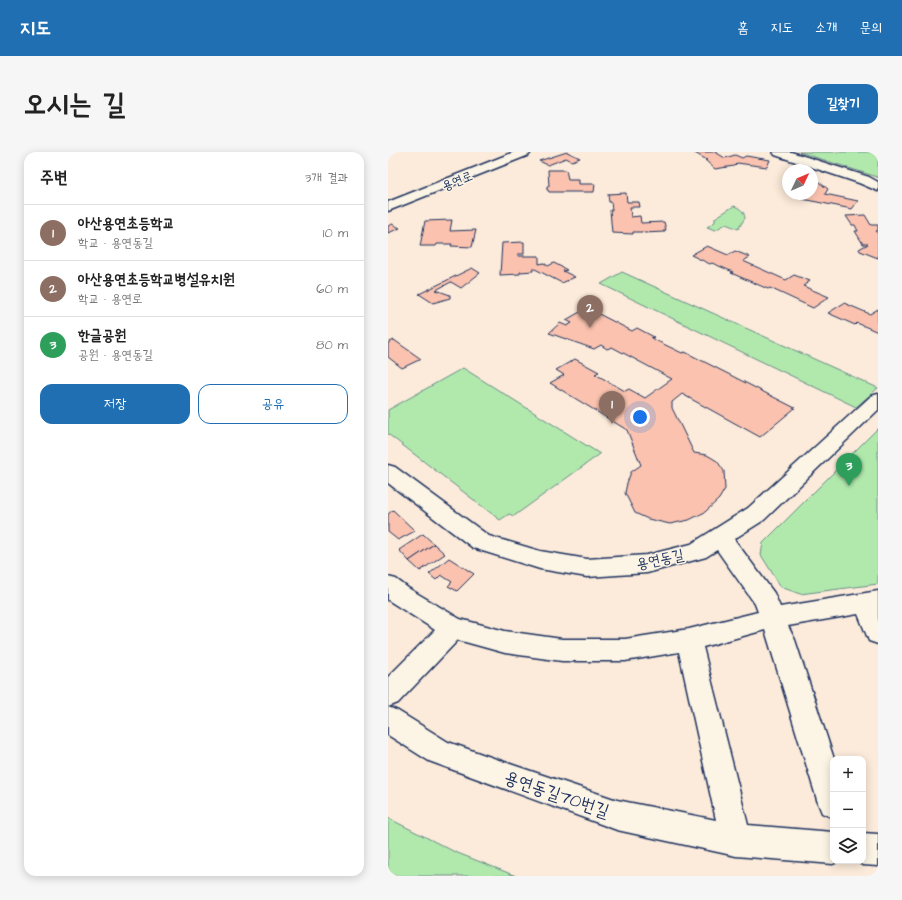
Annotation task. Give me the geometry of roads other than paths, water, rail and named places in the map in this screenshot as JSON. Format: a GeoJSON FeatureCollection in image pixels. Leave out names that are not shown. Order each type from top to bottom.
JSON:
{"type":"FeatureCollection","features":[{"type":"Feature","properties":{"kind":"street","name":"용연로"},"geometry":{"type":"LineString","coordinates":[[388,207],[525,152]]}},
{"type":"Feature","properties":{"kind":"street"},"geometry":{"type":"LineString","coordinates":[[779,152],[864,180],[878,187]]}},
{"type":"Feature","properties":{"kind":"street","name":"용연동길"},"geometry":{"type":"LineString","coordinates":[[388,472],[481,542],[540,560],[587,568],[647,564],[698,551],[756,514],[878,400]]}},
{"type":"Feature","properties":{"kind":"street"},"geometry":{"type":"LineString","coordinates":[[720,537],[765,600],[774,618],[830,793]]}},
{"type":"Feature","properties":{"kind":"street"},"geometry":{"type":"LineString","coordinates":[[388,586],[399,595],[453,628],[505,642],[562,650],[625,650],[689,640],[774,618],[872,602],[878,634]]}},
{"type":"Feature","properties":{"kind":"street"},"geometry":{"type":"LineString","coordinates":[[388,695],[453,628]]}},
{"type":"Feature","properties":{"kind":"street"},"geometry":{"type":"LineString","coordinates":[[689,640],[736,840]]}},
{"type":"Feature","properties":{"kind":"street","name":"용연동길70번길"},"geometry":{"type":"LineString","coordinates":[[388,720],[439,752],[617,815],[736,840],[830,848]]}},
{"type":"Feature","properties":{"kind":"street"},"geometry":{"type":"LineString","coordinates":[[866,849],[878,850]]}},
{"type":"Feature","properties":{"kind":"place","name":"아산용연초등학교병설유치원"},"geometry":{"type":"Point","coordinates":[590,328]}},
{"type":"Feature","properties":{"kind":"place","name":"아산용연초등학교"},"geometry":{"type":"Point","coordinates":[612,424]}},
{"type":"Feature","properties":{"kind":"place","name":"한글공원"},"geometry":{"type":"Point","coordinates":[849,486]}}]}
